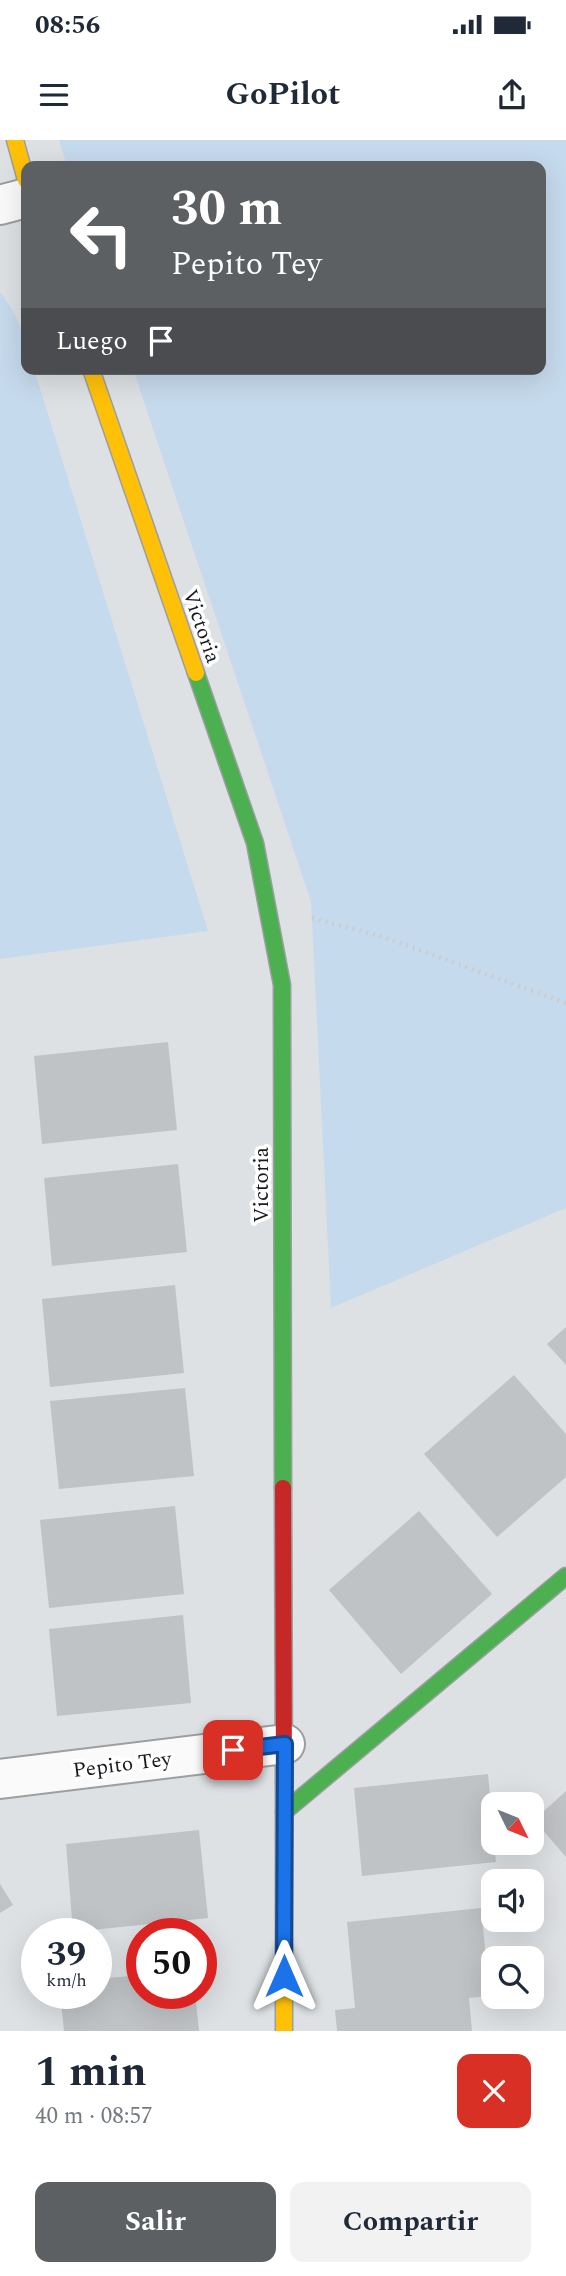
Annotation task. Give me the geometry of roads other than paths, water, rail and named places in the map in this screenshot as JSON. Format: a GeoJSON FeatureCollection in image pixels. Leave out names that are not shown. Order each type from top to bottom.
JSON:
{"type":"FeatureCollection","features":[{"type":"Feature","properties":{"kind":"main road"},"geometry":{"type":"LineString","coordinates":[[15,140],[21,162]]}},
{"type":"Feature","properties":{"kind":"main road","name":"Victoria"},"geometry":{"type":"LineString","coordinates":[[93,375],[255,843],[282,985],[285,2031]]}},
{"type":"Feature","properties":{"kind":"main road"},"geometry":{"type":"LineString","coordinates":[[284,1812],[566,1576]]}},
{"type":"Feature","properties":{"kind":"street"},"geometry":{"type":"LineString","coordinates":[[0,205],[21,199]]}},
{"type":"Feature","properties":{"kind":"street","name":"Pepito Tey"},"geometry":{"type":"LineString","coordinates":[[0,1779],[285,1744]]}}]}
